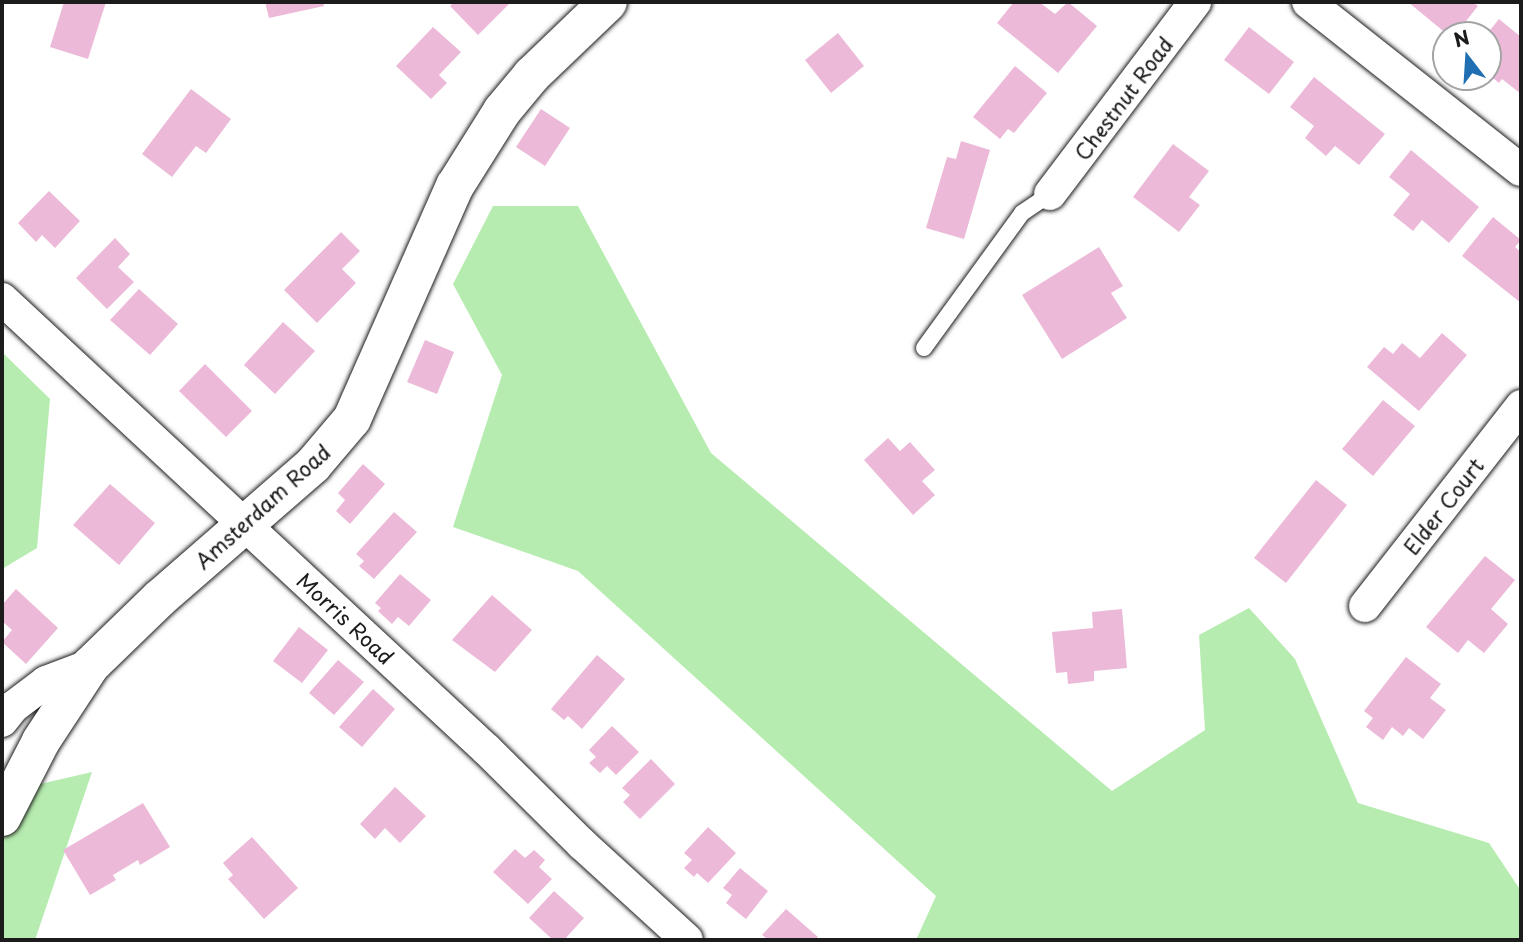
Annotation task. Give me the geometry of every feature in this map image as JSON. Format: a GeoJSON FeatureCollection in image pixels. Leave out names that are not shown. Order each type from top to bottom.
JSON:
{"type":"FeatureCollection","features":[{"type":"Feature","properties":{"kind":"street","name":"Amsterdam Road"},"geometry":{"type":"LineString","coordinates":[[2,817],[41,741],[91,665],[244,524],[313,465],[352,419],[455,186],[502,111],[532,75],[608,2]]}},
{"type":"Feature","properties":{"kind":"street","name":"Chestnut Road"},"geometry":{"type":"LineString","coordinates":[[1050,194],[1195,2]]}},
{"type":"Feature","properties":{"kind":"street"},"geometry":{"type":"LineString","coordinates":[[1308,2],[1521,170]]}},
{"type":"Feature","properties":{"kind":"street","name":"Morris Road"},"geometry":{"type":"LineString","coordinates":[[2,299],[687,940]]}},
{"type":"Feature","properties":{"kind":"street","name":"Elder Court"},"geometry":{"type":"LineString","coordinates":[[1365,606],[1521,407]]}},
{"type":"Feature","properties":{"kind":"street"},"geometry":{"type":"LineString","coordinates":[[2,721],[13,707],[46,682],[91,665]]}},
{"type":"Feature","properties":{"kind":"lane"},"geometry":{"type":"LineString","coordinates":[[924,348],[1023,213],[1050,194]]}},
{"type":"Feature","properties":{"kind":"green space"},"geometry":{"type":"Polygon","coordinates":[[[493,206],[578,206],[711,453],[1112,791],[1205,730],[1199,635],[1249,608],[1295,659],[1358,803],[1489,843],[1521,891],[1521,940],[916,940],[936,896],[578,571],[453,527],[502,375],[453,284],[493,206]]]}},
{"type":"Feature","properties":{"kind":"green space"},"geometry":{"type":"Polygon","coordinates":[[[2,352],[50,399],[37,548],[2,569],[2,352]]]}},
{"type":"Feature","properties":{"kind":"green space"},"geometry":{"type":"Polygon","coordinates":[[[92,772],[35,940],[2,940],[2,817],[14,790],[92,772]]]}},
{"type":"Feature","properties":{"kind":"building"},"geometry":{"type":"Polygon","coordinates":[[[64,2],[106,2],[88,59],[50,47],[64,2]]]}},
{"type":"Feature","properties":{"kind":"building"},"geometry":{"type":"Polygon","coordinates":[[[265,2],[323,2],[324,6],[269,18],[265,2]]]}},
{"type":"Feature","properties":{"kind":"building"},"geometry":{"type":"Polygon","coordinates":[[[454,2],[511,2],[478,35],[450,6],[454,2]]]}},
{"type":"Feature","properties":{"kind":"building"},"geometry":{"type":"Polygon","coordinates":[[[1014,2],[1039,2],[1055,14],[1068,2],[1097,26],[1058,73],[997,23],[1014,2]]]}},
{"type":"Feature","properties":{"kind":"building"},"geometry":{"type":"Polygon","coordinates":[[[1408,2],[1472,2],[1478,6],[1466,21],[1432,22],[1408,2]]]}},
{"type":"Feature","properties":{"kind":"building"},"geometry":{"type":"Polygon","coordinates":[[[1502,21],[1521,37],[1521,94],[1502,79],[1502,21]]]}},
{"type":"Feature","properties":{"kind":"building"},"geometry":{"type":"Polygon","coordinates":[[[433,27],[461,52],[439,75],[447,83],[431,99],[396,66],[433,27]]]}},
{"type":"Feature","properties":{"kind":"building"},"geometry":{"type":"Polygon","coordinates":[[[1249,27],[1294,62],[1269,94],[1224,60],[1249,27]]]}},
{"type":"Feature","properties":{"kind":"building"},"geometry":{"type":"Polygon","coordinates":[[[838,33],[864,66],[831,93],[805,60],[838,33]]]}},
{"type":"Feature","properties":{"kind":"building"},"geometry":{"type":"Polygon","coordinates":[[[1015,66],[1047,93],[1014,133],[1008,129],[1000,139],[973,117],[1015,66]]]}},
{"type":"Feature","properties":{"kind":"building"},"geometry":{"type":"Polygon","coordinates":[[[1314,77],[1385,134],[1359,165],[1335,146],[1326,156],[1305,138],[1314,126],[1290,107],[1314,77]]]}},
{"type":"Feature","properties":{"kind":"building"},"geometry":{"type":"Polygon","coordinates":[[[191,89],[231,119],[206,153],[196,146],[172,177],[142,154],[191,89]]]}},
{"type":"Feature","properties":{"kind":"building"},"geometry":{"type":"Polygon","coordinates":[[[541,109],[570,128],[545,166],[516,147],[541,109]]]}},
{"type":"Feature","properties":{"kind":"building"},"geometry":{"type":"Polygon","coordinates":[[[961,141],[990,150],[964,239],[926,228],[947,157],[956,159],[961,141]]]}},
{"type":"Feature","properties":{"kind":"building"},"geometry":{"type":"Polygon","coordinates":[[[1173,144],[1209,171],[1189,197],[1200,205],[1179,232],[1133,197],[1173,144]]]}},
{"type":"Feature","properties":{"kind":"building"},"geometry":{"type":"Polygon","coordinates":[[[1411,150],[1479,207],[1449,243],[1422,220],[1413,231],[1393,215],[1410,194],[1389,177],[1411,150]]]}},
{"type":"Feature","properties":{"kind":"building"},"geometry":{"type":"Polygon","coordinates":[[[49,191],[80,221],[55,248],[42,235],[36,242],[18,223],[49,191]]]}},
{"type":"Feature","properties":{"kind":"building"},"geometry":{"type":"Polygon","coordinates":[[[1493,217],[1521,240],[1515,247],[1521,252],[1521,303],[1462,256],[1493,217]]]}},
{"type":"Feature","properties":{"kind":"building"},"geometry":{"type":"Polygon","coordinates":[[[341,232],[360,251],[342,269],[356,283],[317,323],[284,290],[341,232]]]}},
{"type":"Feature","properties":{"kind":"building"},"geometry":{"type":"Polygon","coordinates":[[[115,238],[130,254],[118,267],[134,282],[107,309],[76,278],[115,238]]]}},
{"type":"Feature","properties":{"kind":"building"},"geometry":{"type":"Polygon","coordinates":[[[1099,247],[1123,286],[1111,293],[1127,318],[1062,359],[1022,295],[1099,247]]]}},
{"type":"Feature","properties":{"kind":"building"},"geometry":{"type":"Polygon","coordinates":[[[139,289],[178,324],[150,355],[110,320],[139,289]]]}},
{"type":"Feature","properties":{"kind":"building"},"geometry":{"type":"Polygon","coordinates":[[[283,322],[315,351],[275,394],[244,365],[283,322]]]}},
{"type":"Feature","properties":{"kind":"building"},"geometry":{"type":"Polygon","coordinates":[[[1442,333],[1467,355],[1419,411],[1367,367],[1384,347],[1393,354],[1402,343],[1420,358],[1442,333]]]}},
{"type":"Feature","properties":{"kind":"building"},"geometry":{"type":"Polygon","coordinates":[[[425,340],[454,352],[437,394],[407,382],[425,340]]]}},
{"type":"Feature","properties":{"kind":"building"},"geometry":{"type":"Polygon","coordinates":[[[205,364],[252,411],[226,437],[179,391],[205,364]]]}},
{"type":"Feature","properties":{"kind":"building"},"geometry":{"type":"Polygon","coordinates":[[[1383,400],[1415,426],[1373,476],[1342,449],[1383,400]]]}},
{"type":"Feature","properties":{"kind":"building"},"geometry":{"type":"Polygon","coordinates":[[[888,438],[900,451],[910,442],[935,470],[922,481],[935,495],[913,515],[864,460],[888,438]]]}},
{"type":"Feature","properties":{"kind":"building"},"geometry":{"type":"Polygon","coordinates":[[[363,464],[385,484],[350,524],[336,511],[345,500],[338,493],[363,464]]]}},
{"type":"Feature","properties":{"kind":"building"},"geometry":{"type":"Polygon","coordinates":[[[1316,480],[1347,505],[1286,583],[1254,558],[1316,480]]]}},
{"type":"Feature","properties":{"kind":"building"},"geometry":{"type":"Polygon","coordinates":[[[110,484],[155,523],[119,565],[73,525],[110,484]]]}},
{"type":"Feature","properties":{"kind":"building"},"geometry":{"type":"Polygon","coordinates":[[[394,512],[417,532],[374,579],[359,566],[364,561],[356,554],[394,512]]]}},
{"type":"Feature","properties":{"kind":"building"},"geometry":{"type":"Polygon","coordinates":[[[1485,556],[1515,580],[1491,609],[1508,624],[1484,653],[1468,640],[1458,653],[1426,627],[1485,556]]]}},
{"type":"Feature","properties":{"kind":"building"},"geometry":{"type":"Polygon","coordinates":[[[400,574],[431,600],[409,626],[398,617],[392,624],[378,611],[381,608],[375,603],[400,574]]]}},
{"type":"Feature","properties":{"kind":"building"},"geometry":{"type":"Polygon","coordinates":[[[16,589],[58,628],[26,664],[2,642],[12,630],[2,621],[2,605],[16,589]]]}},
{"type":"Feature","properties":{"kind":"building"},"geometry":{"type":"Polygon","coordinates":[[[492,595],[532,630],[495,672],[452,640],[492,595]]]}},
{"type":"Feature","properties":{"kind":"building"},"geometry":{"type":"Polygon","coordinates":[[[1122,609],[1127,668],[1094,671],[1094,681],[1068,684],[1067,672],[1056,673],[1052,632],[1093,628],[1092,612],[1122,609]]]}},
{"type":"Feature","properties":{"kind":"building"},"geometry":{"type":"Polygon","coordinates":[[[299,627],[328,650],[302,683],[273,661],[299,627]]]}},
{"type":"Feature","properties":{"kind":"building"},"geometry":{"type":"Polygon","coordinates":[[[597,655],[625,679],[582,729],[568,716],[564,720],[551,709],[597,655]]]}},
{"type":"Feature","properties":{"kind":"building"},"geometry":{"type":"Polygon","coordinates":[[[1406,657],[1441,684],[1430,698],[1446,710],[1423,739],[1409,728],[1403,736],[1392,727],[1383,740],[1366,727],[1373,718],[1364,711],[1406,657]]]}},
{"type":"Feature","properties":{"kind":"building"},"geometry":{"type":"Polygon","coordinates":[[[338,660],[364,682],[334,715],[309,693],[338,660]]]}},
{"type":"Feature","properties":{"kind":"building"},"geometry":{"type":"Polygon","coordinates":[[[373,689],[395,709],[362,747],[339,727],[373,689]]]}},
{"type":"Feature","properties":{"kind":"building"},"geometry":{"type":"Polygon","coordinates":[[[612,726],[639,752],[616,775],[607,766],[600,773],[589,763],[596,757],[589,750],[612,726]]]}},
{"type":"Feature","properties":{"kind":"building"},"geometry":{"type":"Polygon","coordinates":[[[651,759],[675,784],[640,819],[623,802],[630,795],[622,788],[651,759]]]}},
{"type":"Feature","properties":{"kind":"building"},"geometry":{"type":"Polygon","coordinates":[[[395,787],[426,816],[400,843],[385,828],[375,839],[360,824],[395,787]]]}},
{"type":"Feature","properties":{"kind":"building"},"geometry":{"type":"Polygon","coordinates":[[[143,803],[170,847],[140,865],[138,860],[113,875],[116,880],[90,895],[63,850],[143,803]]]}},
{"type":"Feature","properties":{"kind":"building"},"geometry":{"type":"Polygon","coordinates":[[[708,827],[736,853],[708,883],[697,873],[694,877],[684,868],[692,860],[684,853],[708,827]]]}},
{"type":"Feature","properties":{"kind":"building"},"geometry":{"type":"Polygon","coordinates":[[[252,837],[298,888],[264,919],[228,879],[233,875],[223,863],[252,837]]]}},
{"type":"Feature","properties":{"kind":"building"},"geometry":{"type":"Polygon","coordinates":[[[515,849],[525,858],[534,850],[545,860],[539,867],[552,879],[528,904],[493,872],[515,849]]]}},
{"type":"Feature","properties":{"kind":"building"},"geometry":{"type":"Polygon","coordinates":[[[740,868],[768,891],[746,919],[726,903],[732,895],[723,888],[740,868]]]}},
{"type":"Feature","properties":{"kind":"building"},"geometry":{"type":"Polygon","coordinates":[[[554,891],[584,918],[564,940],[553,940],[529,918],[554,891]]]}},
{"type":"Feature","properties":{"kind":"building"},"geometry":{"type":"Polygon","coordinates":[[[786,909],[818,937],[815,940],[769,940],[762,935],[786,909]]]}}]}
